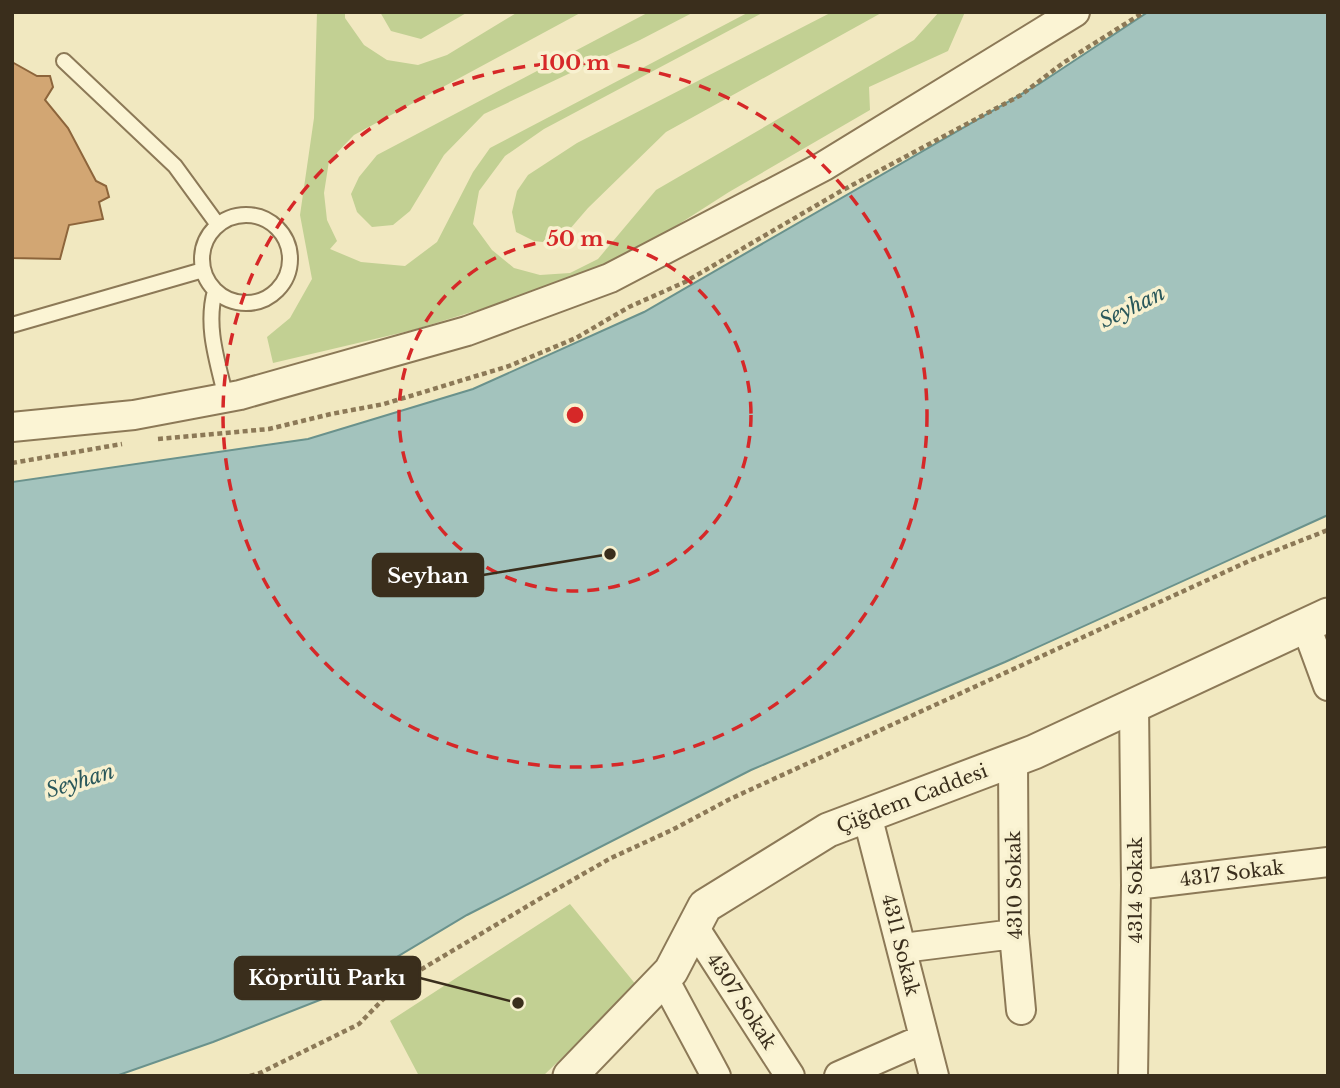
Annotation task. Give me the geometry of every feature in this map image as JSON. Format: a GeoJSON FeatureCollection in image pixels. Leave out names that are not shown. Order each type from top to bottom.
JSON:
{"type":"FeatureCollection","features":[{"type":"Feature","properties":{"kind":"street"},"geometry":{"type":"LineString","coordinates":[[12,427],[134,415],[226,398],[467,331],[610,278],[824,166],[1075,12]]}},
{"type":"Feature","properties":{"kind":"street"},"geometry":{"type":"LineString","coordinates":[[1317,620],[1328,686]]}},
{"type":"Feature","properties":{"kind":"street","name":"Çiğdem Caddesi"},"geometry":{"type":"LineString","coordinates":[[570,1076],[671,971],[705,906],[828,830],[1013,760],[1317,620]]}},
{"type":"Feature","properties":{"kind":"street","name":"4314 Sokak"},"geometry":{"type":"LineString","coordinates":[[1133,1076],[1136,885],[1134,705]]}},
{"type":"Feature","properties":{"kind":"street","name":"4310 Sokak"},"geometry":{"type":"LineString","coordinates":[[1013,760],[1014,934],[1021,1010]]}},
{"type":"Feature","properties":{"kind":"street","name":"4311 Sokak"},"geometry":{"type":"LineString","coordinates":[[867,815],[934,1076]]}},
{"type":"Feature","properties":{"kind":"street","name":"4317 Sokak"},"geometry":{"type":"LineString","coordinates":[[1136,885],[1328,862]]}},
{"type":"Feature","properties":{"kind":"street","name":"4307 Sokak"},"geometry":{"type":"LineString","coordinates":[[694,927],[790,1076]]}},
{"type":"Feature","properties":{"kind":"street"},"geometry":{"type":"LineString","coordinates":[[902,948],[1014,934]]}},
{"type":"Feature","properties":{"kind":"street"},"geometry":{"type":"LineString","coordinates":[[664,979],[716,1076]]}},
{"type":"Feature","properties":{"kind":"street"},"geometry":{"type":"LineString","coordinates":[[839,1076],[923,1039]]}},
{"type":"Feature","properties":{"kind":"lane"},"geometry":{"type":"LineString","coordinates":[[64,61],[175,166],[218,225]]}},
{"type":"Feature","properties":{"kind":"lane"},"geometry":{"type":"LineString","coordinates":[[239,216],[262,217],[276,225],[290,253],[290,268],[284,283],[260,302],[244,304],[229,300],[215,291],[203,270],[202,253],[207,238],[218,225],[239,216]]}},
{"type":"Feature","properties":{"kind":"lane"},"geometry":{"type":"LineString","coordinates":[[12,325],[203,270]]}},
{"type":"Feature","properties":{"kind":"lane"},"geometry":{"type":"LineString","coordinates":[[215,291],[210,314],[211,327],[226,398]]}},
{"type":"Feature","properties":{"kind":"path"},"geometry":{"type":"LineString","coordinates":[[250,1076],[359,1024],[400,982],[611,858],[730,799],[1249,561],[1328,530]]}},
{"type":"Feature","properties":{"kind":"green space"},"geometry":{"type":"Polygon","coordinates":[[[317,12],[345,12],[345,18],[364,45],[387,60],[418,65],[447,55],[518,12],[582,12],[354,135],[329,161],[324,193],[327,220],[337,241],[330,249],[361,262],[405,266],[437,242],[473,172],[490,148],[749,12],[764,12],[544,129],[505,156],[479,191],[473,224],[492,250],[514,268],[540,275],[570,273],[598,259],[656,190],[914,40],[939,12],[965,12],[948,51],[869,87],[870,110],[729,192],[640,249],[557,286],[413,330],[273,363],[267,337],[290,318],[312,279],[300,215],[314,118],[317,12]]]}},
{"type":"Feature","properties":{"kind":"green space"},"geometry":{"type":"Polygon","coordinates":[[[380,12],[468,12],[421,39],[391,31],[380,12]]]}},
{"type":"Feature","properties":{"kind":"green space"},"geometry":{"type":"Polygon","coordinates":[[[649,12],[694,12],[484,114],[444,155],[410,211],[393,225],[372,227],[357,212],[351,194],[359,177],[377,155],[649,12]]]}},
{"type":"Feature","properties":{"kind":"green space"},"geometry":{"type":"Polygon","coordinates":[[[832,12],[883,12],[666,132],[588,208],[563,237],[551,243],[534,241],[516,232],[512,212],[517,191],[528,175],[577,143],[832,12]]]}},
{"type":"Feature","properties":{"kind":"green space"},"geometry":{"type":"Polygon","coordinates":[[[570,904],[637,986],[543,1076],[419,1076],[390,1021],[570,904]]]}},
{"type":"Feature","properties":{"kind":"water"},"geometry":{"type":"Polygon","coordinates":[[[1148,12],[1328,12],[1328,515],[1005,662],[751,770],[467,915],[335,994],[213,1042],[116,1076],[12,1076],[12,482],[308,439],[473,389],[644,312],[1039,84],[1148,12]]]}},
{"type":"Feature","properties":{"kind":"building"},"geometry":{"type":"Polygon","coordinates":[[[12,62],[37,76],[50,76],[53,87],[45,100],[68,128],[96,181],[106,186],[109,197],[99,202],[103,219],[69,225],[60,259],[12,258],[12,62]]]}},
{"type":"Feature","properties":{"kind":"place","name":"Seyhan"},"geometry":{"type":"Point","coordinates":[610,554]}},
{"type":"Feature","properties":{"kind":"place","name":"Köprülü Parkı"},"geometry":{"type":"Point","coordinates":[518,1003]}}]}
